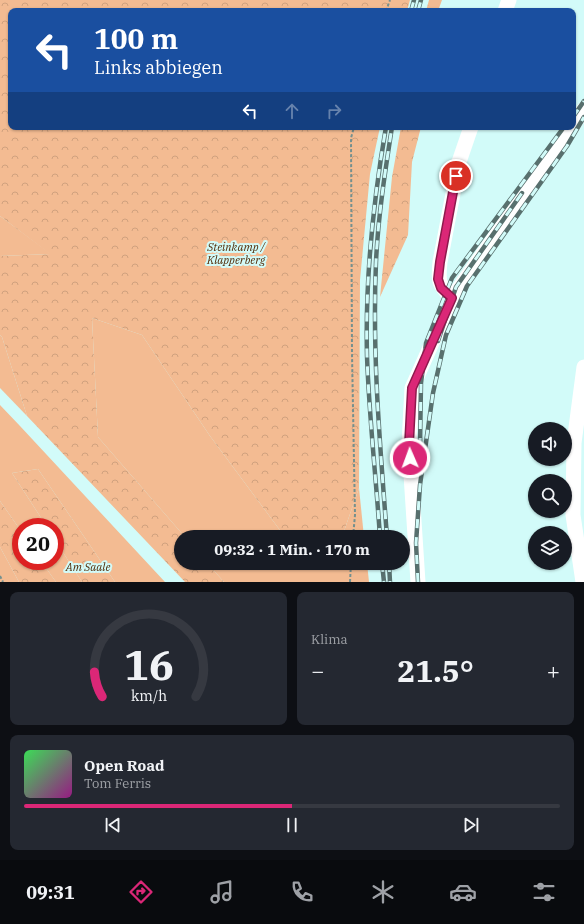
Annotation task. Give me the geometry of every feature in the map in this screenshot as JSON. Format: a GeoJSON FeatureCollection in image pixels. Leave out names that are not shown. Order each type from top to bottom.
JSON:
{"type":"FeatureCollection","features":[{"type":"Feature","properties":{"kind":"lane"},"geometry":{"type":"LineString","coordinates":[[576,120],[584,109]]}},
{"type":"Feature","properties":{"kind":"lane"},"geometry":{"type":"LineString","coordinates":[[452,298],[441,288],[438,279],[459,162],[470,130]]}},
{"type":"Feature","properties":{"kind":"lane"},"geometry":{"type":"LineString","coordinates":[[418,582],[409,444],[412,388],[452,298],[569,130]]}},
{"type":"Feature","properties":{"kind":"lane"},"geometry":{"type":"LineString","coordinates":[[583,582],[573,515],[574,443],[584,368]]}},
{"type":"Feature","properties":{"kind":"path"},"geometry":{"type":"LineString","coordinates":[[353,130],[350,138],[355,515],[354,530]]}},
{"type":"Feature","properties":{"kind":"path"},"geometry":{"type":"LineString","coordinates":[[350,582],[351,570]]}},
{"type":"Feature","properties":{"kind":"path"},"geometry":{"type":"LineString","coordinates":[[0,576],[3,582]]}},
{"type":"Feature","properties":{"kind":"green space","name":"Steinkamp / Klapperberg"},"geometry":{"type":"Polygon","coordinates":[[[0,0],[410,0],[408,8],[8,8],[8,130],[379,130],[370,174],[360,280],[359,488],[344,530],[280,530],[210,436],[142,335],[92,318],[98,437],[179,530],[174,530],[174,570],[213,570],[224,582],[185,582],[27,416],[2,337],[0,335],[0,256],[50,254],[0,216],[0,0]]]}},
{"type":"Feature","properties":{"kind":"green space"},"geometry":{"type":"Polygon","coordinates":[[[429,0],[442,0],[439,8],[427,8],[429,0]]]}},
{"type":"Feature","properties":{"kind":"green space"},"geometry":{"type":"Polygon","coordinates":[[[400,130],[420,130],[412,162],[408,235],[380,297],[392,177],[400,130]]]}},
{"type":"Feature","properties":{"kind":"green space"},"geometry":{"type":"Polygon","coordinates":[[[0,216],[51,254],[0,256],[0,216]]]}},
{"type":"Feature","properties":{"kind":"green space"},"geometry":{"type":"Polygon","coordinates":[[[92,318],[142,335],[210,436],[280,530],[179,530],[98,437],[92,318]]]}},
{"type":"Feature","properties":{"kind":"green space"},"geometry":{"type":"Polygon","coordinates":[[[0,335],[2,337],[27,416],[0,388],[0,335]]]}},
{"type":"Feature","properties":{"kind":"green space"},"geometry":{"type":"Polygon","coordinates":[[[0,405],[165,582],[115,582],[38,469],[12,473],[41,518],[12,518],[0,501],[0,405]]]}},
{"type":"Feature","properties":{"kind":"green space","name":"Am Saale"},"geometry":{"type":"Polygon","coordinates":[[[38,469],[115,582],[82,582],[64,554],[64,518],[41,518],[12,473],[38,469]]]}},
{"type":"Feature","properties":{"kind":"green space"},"geometry":{"type":"Polygon","coordinates":[[[359,488],[363,530],[344,530],[359,488]]]}},
{"type":"Feature","properties":{"kind":"green space","name":"Am Saale"},"geometry":{"type":"Polygon","coordinates":[[[0,501],[12,518],[12,569],[0,547],[0,501]]]}},
{"type":"Feature","properties":{"kind":"green space"},"geometry":{"type":"Polygon","coordinates":[[[0,547],[19,582],[0,582],[0,547]]]}},
{"type":"Feature","properties":{"kind":"green space"},"geometry":{"type":"Polygon","coordinates":[[[64,554],[82,582],[56,582],[47,570],[64,570],[64,554]]]}},
{"type":"Feature","properties":{"kind":"green space","name":"Am Saale"},"geometry":{"type":"Polygon","coordinates":[[[12,570],[47,570],[56,582],[19,582],[12,570]]]}},
{"type":"Feature","properties":{"kind":"green space"},"geometry":{"type":"Polygon","coordinates":[[[213,570],[368,570],[369,582],[224,582],[213,570]]]}},
{"type":"Feature","properties":{"kind":"railway"},"geometry":{"type":"LineString","coordinates":[[412,8],[414,0]]}},
{"type":"Feature","properties":{"kind":"railway"},"geometry":{"type":"LineString","coordinates":[[419,8],[421,0]]}},
{"type":"Feature","properties":{"kind":"railway"},"geometry":{"type":"LineString","coordinates":[[576,113],[584,101]]}},
{"type":"Feature","properties":{"kind":"railway"},"geometry":{"type":"LineString","coordinates":[[418,582],[416,543],[420,485],[433,393],[446,335],[467,286],[567,146],[584,117]]}},
{"type":"Feature","properties":{"kind":"railway"},"geometry":{"type":"LineString","coordinates":[[379,530],[369,401],[367,298],[377,184],[386,130]]}},
{"type":"Feature","properties":{"kind":"railway"},"geometry":{"type":"LineString","coordinates":[[386,530],[377,400],[375,296],[378,228],[392,130]]}},
{"type":"Feature","properties":{"kind":"railway"},"geometry":{"type":"LineString","coordinates":[[420,447],[421,383],[426,343],[452,278],[562,130]]}},
{"type":"Feature","properties":{"kind":"railway"},"geometry":{"type":"LineString","coordinates":[[438,341],[456,287],[522,193]]}},
{"type":"Feature","properties":{"kind":"railway"},"geometry":{"type":"LineString","coordinates":[[383,570],[384,582]]}},
{"type":"Feature","properties":{"kind":"railway"},"geometry":{"type":"LineString","coordinates":[[389,570],[390,582]]}},
{"type":"Feature","properties":{"kind":"route"},"geometry":{"type":"LineString","coordinates":[[410,458],[409,444],[412,388],[452,298],[441,288],[438,279],[456,176]]}}]}
